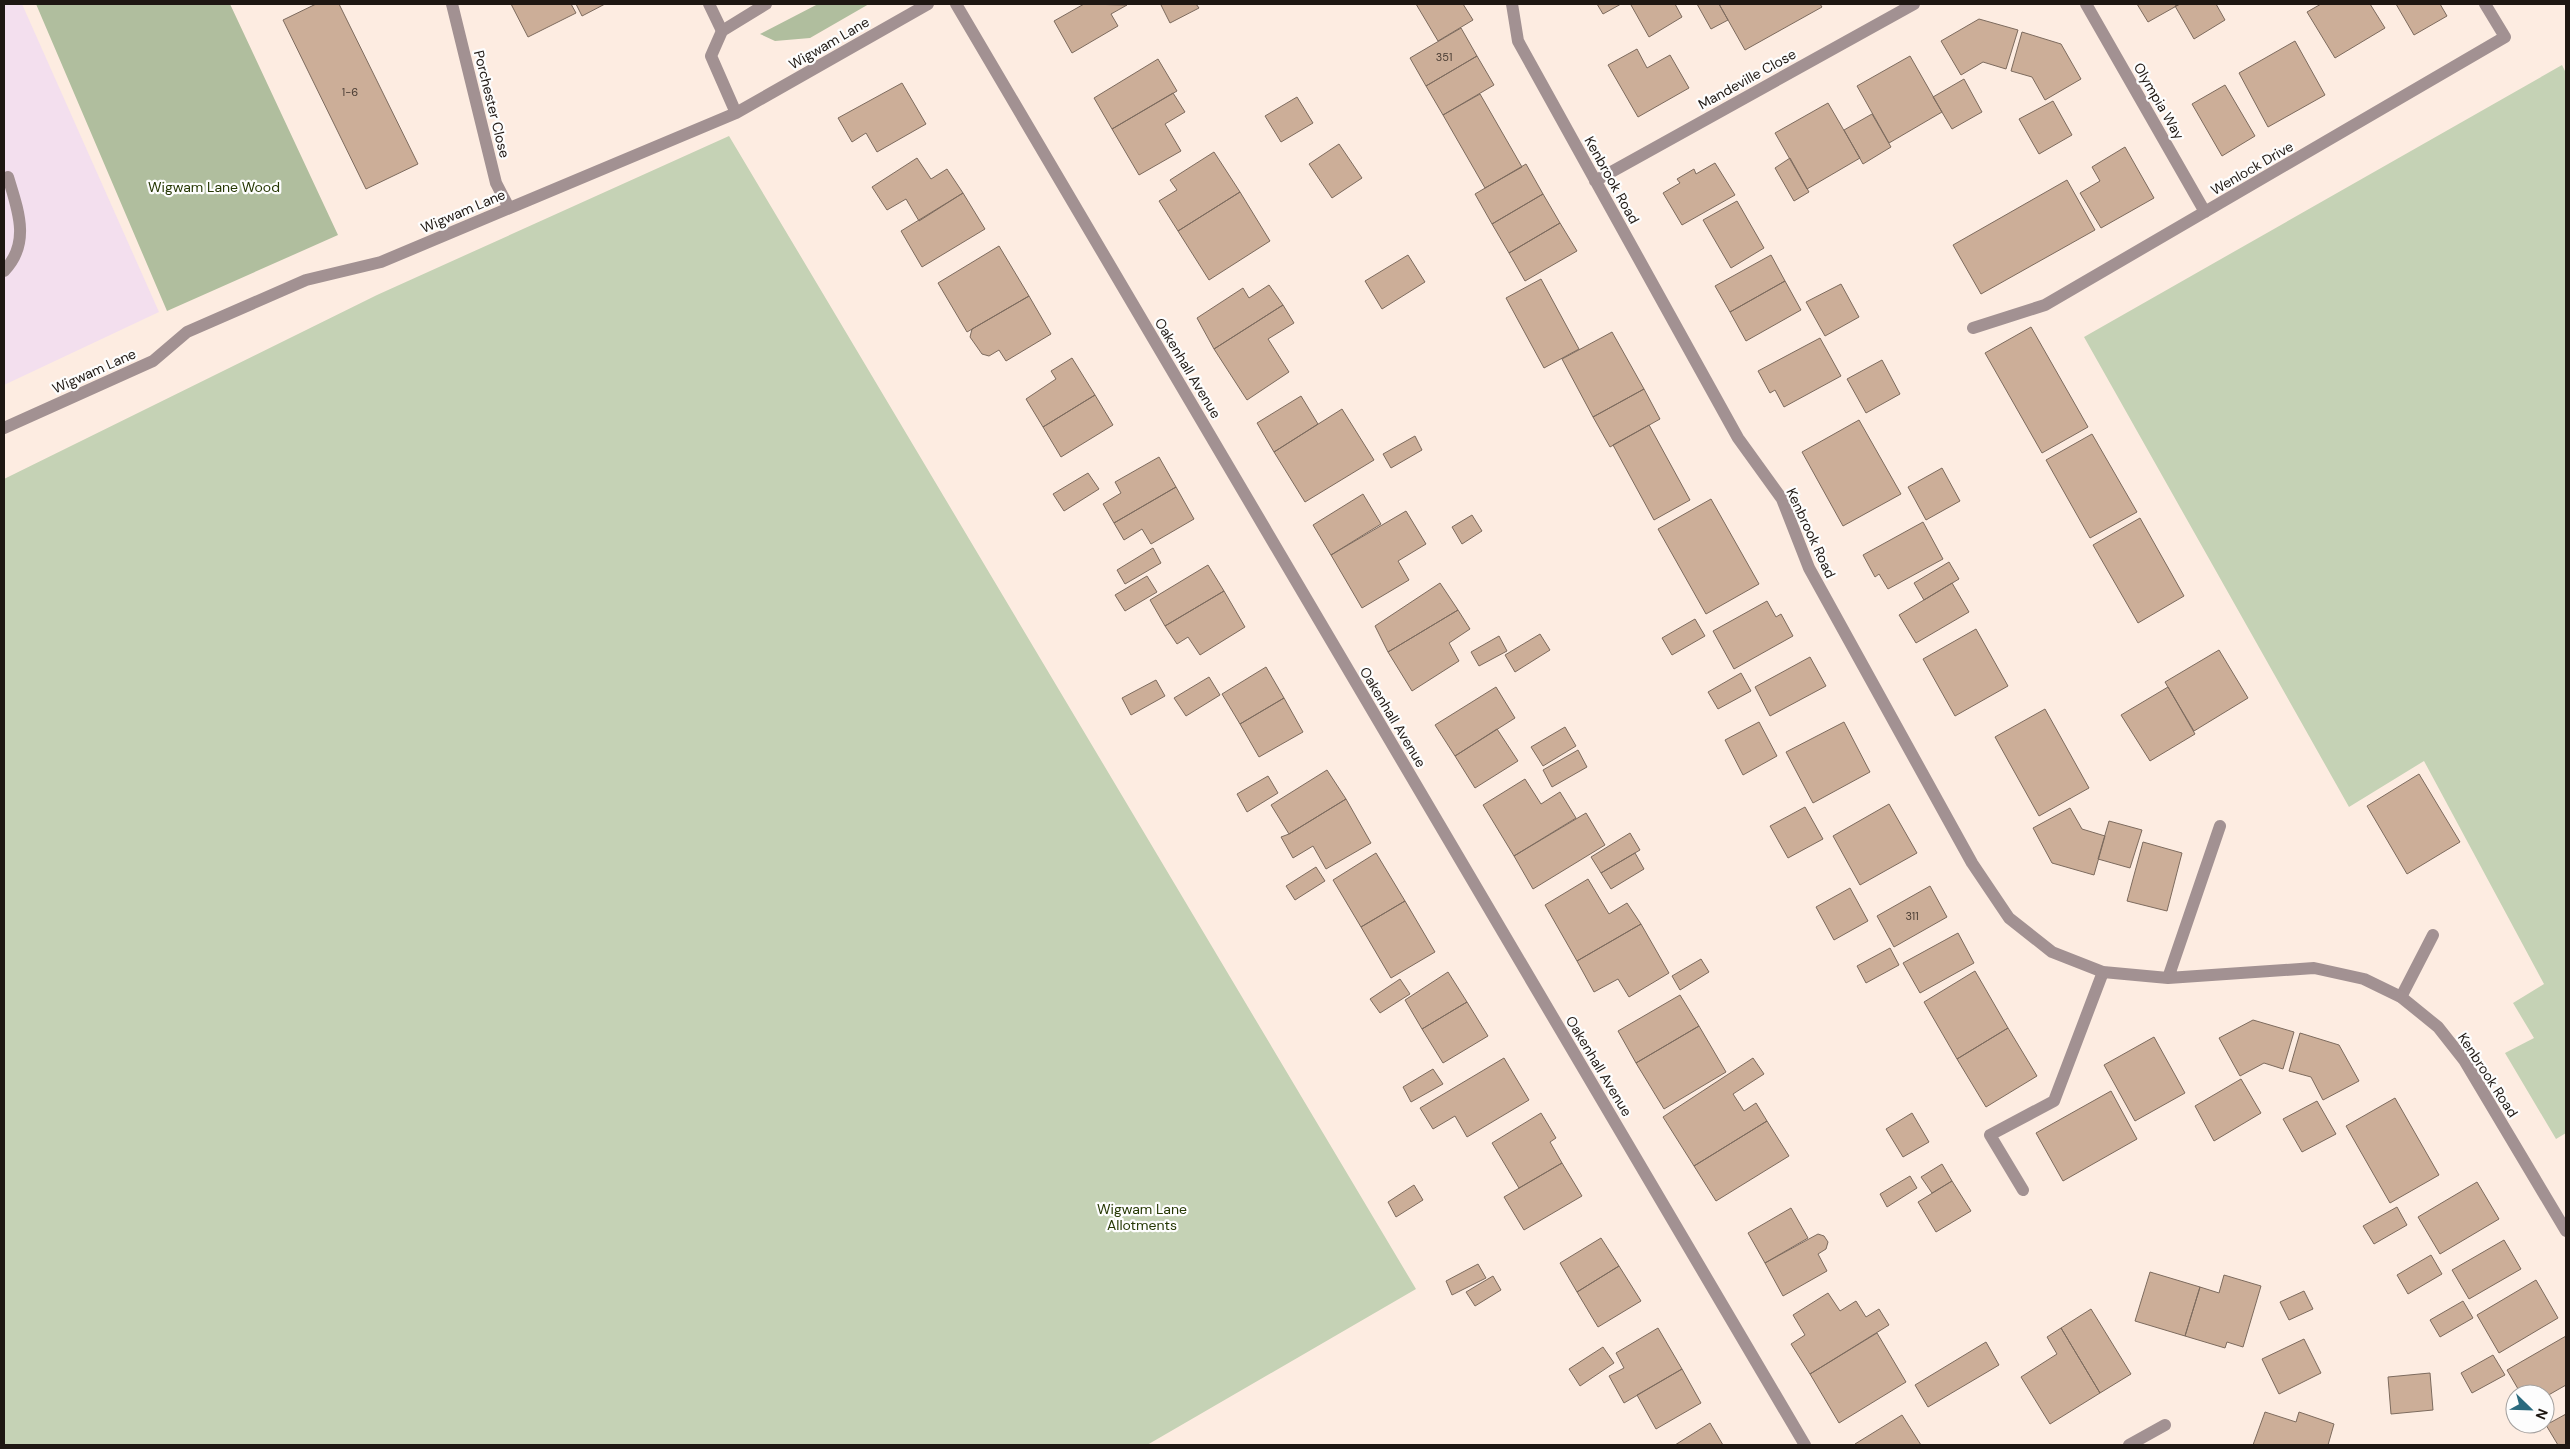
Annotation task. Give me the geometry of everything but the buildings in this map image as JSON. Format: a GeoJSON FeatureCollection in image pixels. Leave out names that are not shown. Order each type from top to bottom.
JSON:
{"type":"FeatureCollection","features":[{"type":"Feature","properties":{"kind":"street","name":"Porchester Close"},"geometry":{"type":"LineString","coordinates":[[452,4],[496,183],[509,208]]}},
{"type":"Feature","properties":{"kind":"street"},"geometry":{"type":"LineString","coordinates":[[709,4],[722,31]]}},
{"type":"Feature","properties":{"kind":"street"},"geometry":{"type":"LineString","coordinates":[[736,113],[711,56],[722,31],[766,4]]}},
{"type":"Feature","properties":{"kind":"street","name":"Wigwam Lane"},"geometry":{"type":"LineString","coordinates":[[4,428],[153,361],[187,332],[306,280],[381,262],[736,113],[928,4]]}},
{"type":"Feature","properties":{"kind":"street","name":"Oakenhall Avenue"},"geometry":{"type":"LineString","coordinates":[[956,4],[1805,1445]]}},
{"type":"Feature","properties":{"kind":"street","name":"Kenbrook Road"},"geometry":{"type":"LineString","coordinates":[[1512,4],[1518,42],[1738,438],[1782,499],[1809,568],[1972,863],[2009,918],[2052,952],[2103,972],[2168,978],[2314,968],[2364,979],[2401,997],[2438,1027],[2464,1060],[2566,1231]]}},
{"type":"Feature","properties":{"kind":"street","name":"Mandeville Close"},"geometry":{"type":"LineString","coordinates":[[1595,182],[1914,4]]}},
{"type":"Feature","properties":{"kind":"street","name":"Olympia Way"},"geometry":{"type":"LineString","coordinates":[[2086,4],[2205,212]]}},
{"type":"Feature","properties":{"kind":"street","name":"Wenlock Drive"},"geometry":{"type":"LineString","coordinates":[[1973,328],[2045,305],[2505,37],[2485,4]]}},
{"type":"Feature","properties":{"kind":"street"},"geometry":{"type":"LineString","coordinates":[[4,271],[18,249],[21,222],[8,177]]}},
{"type":"Feature","properties":{"kind":"street"},"geometry":{"type":"LineString","coordinates":[[2168,978],[2220,826]]}},
{"type":"Feature","properties":{"kind":"street"},"geometry":{"type":"LineString","coordinates":[[2401,997],[2433,935]]}},
{"type":"Feature","properties":{"kind":"street"},"geometry":{"type":"LineString","coordinates":[[2023,1190],[1990,1135],[2054,1101],[2103,972]]}},
{"type":"Feature","properties":{"kind":"street"},"geometry":{"type":"LineString","coordinates":[[2129,1445],[2165,1425]]}},
{"type":"Feature","properties":{"kind":"shaded area"},"geometry":{"type":"Polygon","coordinates":[[[4,4],[22,4],[159,312],[4,385],[4,4]]]}},
{"type":"Feature","properties":{"kind":"green space","name":"Wigwam Lane Wood"},"geometry":{"type":"Polygon","coordinates":[[[36,4],[230,4],[338,235],[167,311],[36,4]]]}},
{"type":"Feature","properties":{"kind":"green space"},"geometry":{"type":"Polygon","coordinates":[[[818,4],[869,4],[810,38],[775,41],[760,34],[818,4]]]}},
{"type":"Feature","properties":{"kind":"green space"},"geometry":{"type":"Polygon","coordinates":[[[2562,65],[2566,73],[2566,1133],[2556,1139],[2505,1053],[2534,1038],[2513,1003],[2544,984],[2424,761],[2349,807],[2084,337],[2562,65]]]}},
{"type":"Feature","properties":{"kind":"green space","name":"Wigwam Lane Allotments"},"geometry":{"type":"Polygon","coordinates":[[[729,136],[1416,1289],[1147,1445],[4,1445],[4,479],[377,295],[729,136]]]}}]}
